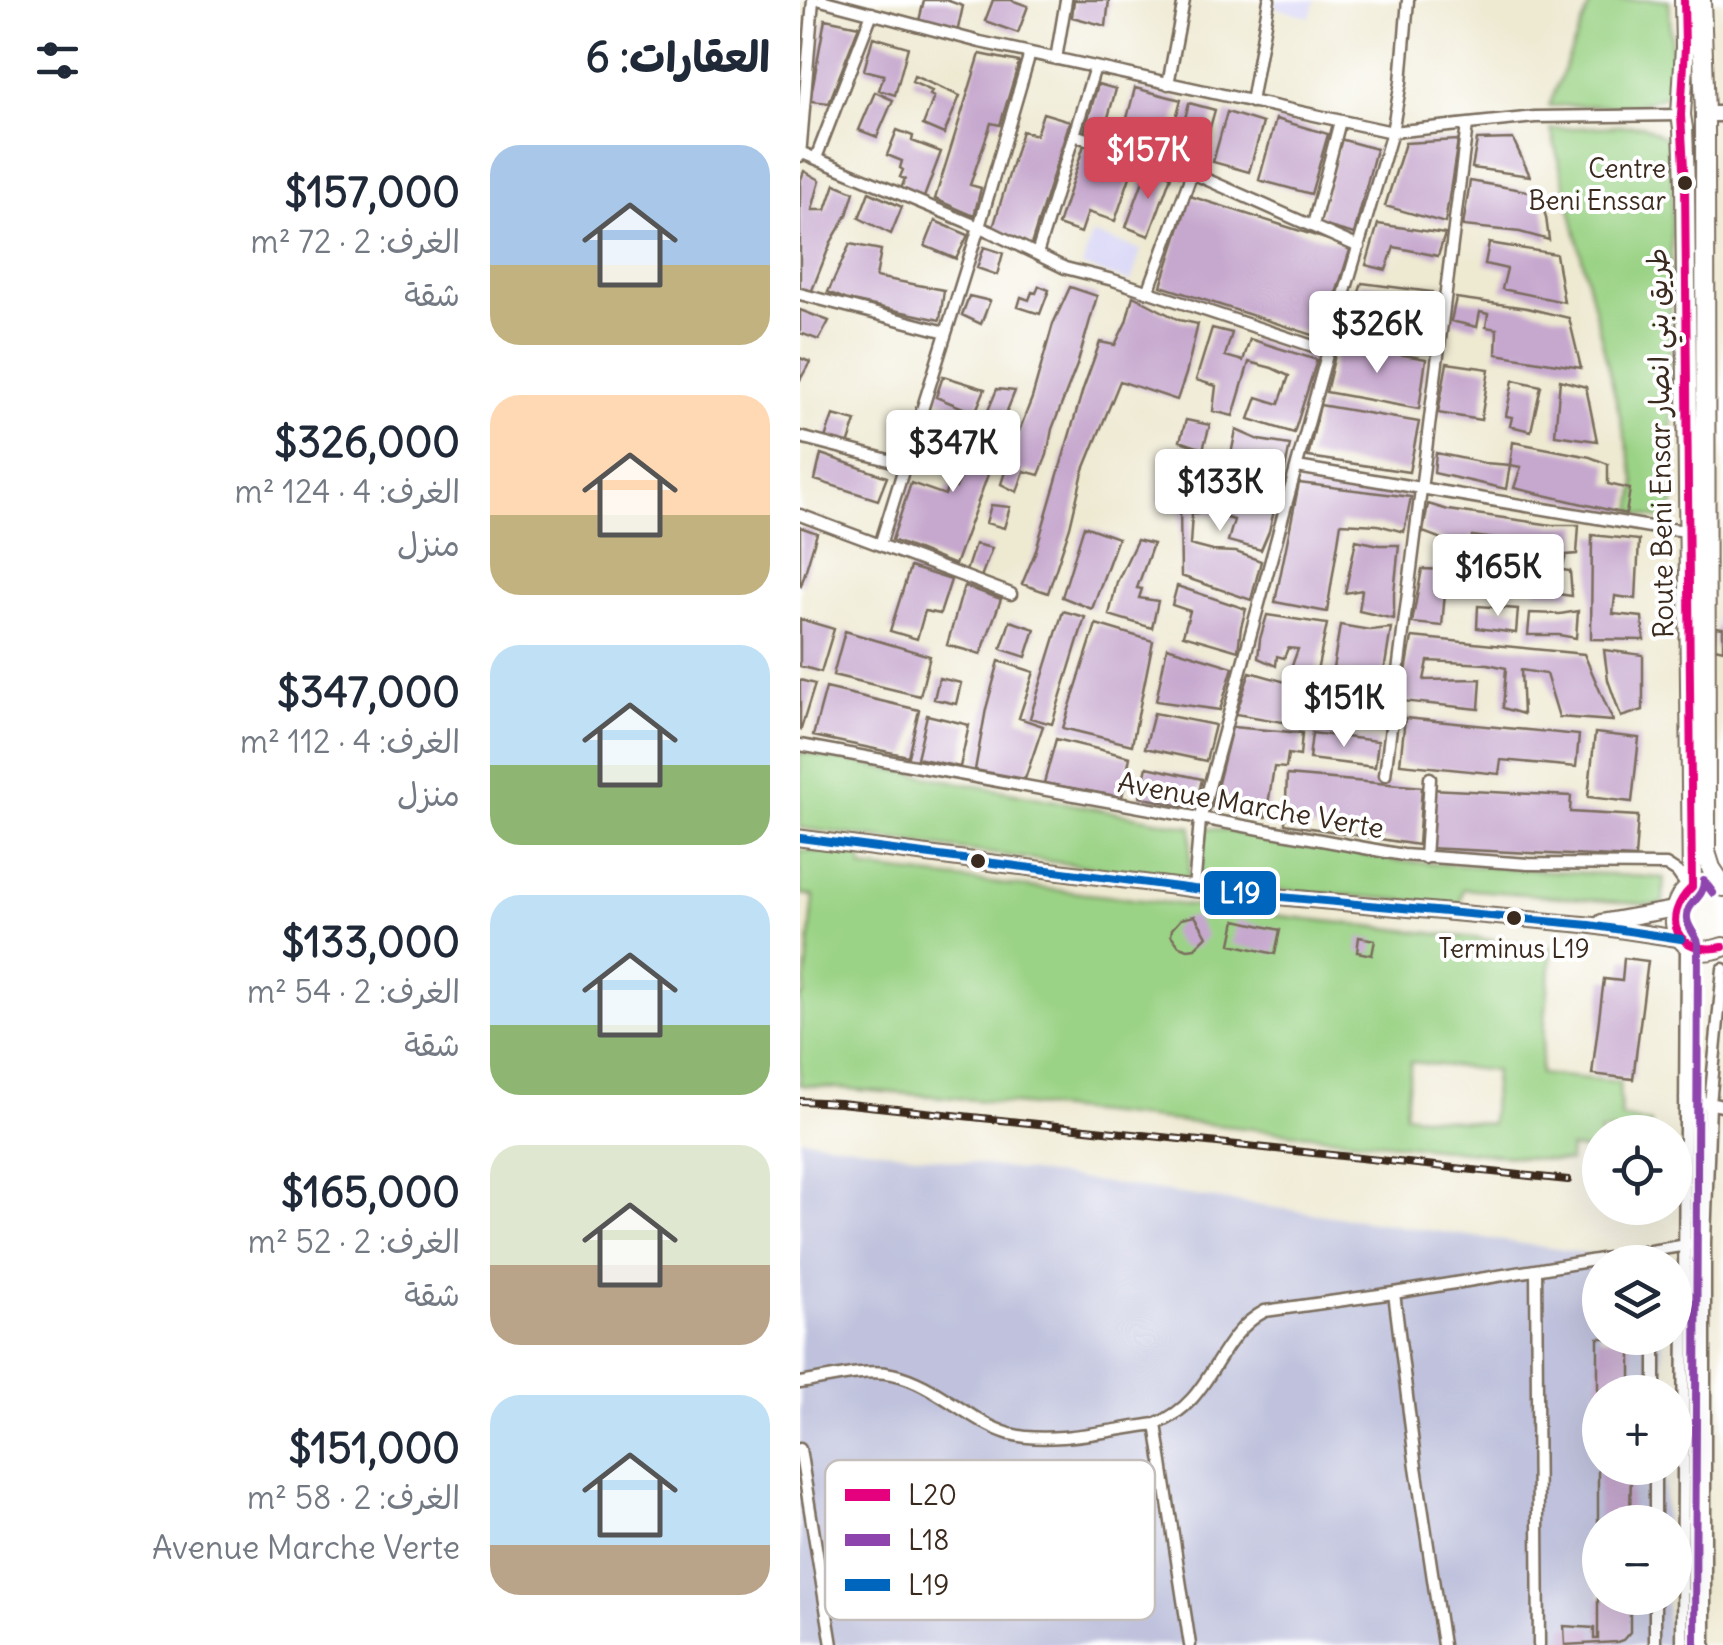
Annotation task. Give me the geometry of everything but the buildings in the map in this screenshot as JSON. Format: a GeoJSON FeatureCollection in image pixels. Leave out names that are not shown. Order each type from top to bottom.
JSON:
{"type":"FeatureCollection","features":[{"type":"Feature","properties":{"kind":"highway","name":"Route Beni Ensar طريق بني انصار"},"geometry":{"type":"LineString","coordinates":[[1684,0],[1682,117],[1702,544]]}},
{"type":"Feature","properties":{"kind":"highway","name":"Route Beni Ensar طريق بني انصار"},"geometry":{"type":"LineString","coordinates":[[1691,888],[1699,766],[1709,115],[1701,0]]}},
{"type":"Feature","properties":{"kind":"highway"},"geometry":{"type":"LineString","coordinates":[[1682,117],[1691,105],[1709,115]]}},
{"type":"Feature","properties":{"kind":"highway","name":"Route Beni Ensar طريق بني انصار"},"geometry":{"type":"LineString","coordinates":[[1699,766],[1706,852],[1723,886]]}},
{"type":"Feature","properties":{"kind":"highway"},"geometry":{"type":"LineString","coordinates":[[1714,949],[1683,941],[1675,927],[1674,909],[1682,894],[1691,888],[1708,883],[1723,886]]}},
{"type":"Feature","properties":{"kind":"street"},"geometry":{"type":"LineString","coordinates":[[813,0],[800,154],[978,227],[1065,268],[1328,351]]}},
{"type":"Feature","properties":{"kind":"street"},"geometry":{"type":"LineString","coordinates":[[821,0],[1095,68],[1392,132],[1535,117],[1682,117]]}},
{"type":"Feature","properties":{"kind":"street"},"geometry":{"type":"LineString","coordinates":[[1056,58],[1066,0]]}},
{"type":"Feature","properties":{"kind":"street"},"geometry":{"type":"LineString","coordinates":[[1168,84],[1184,0]]}},
{"type":"Feature","properties":{"kind":"street"},"geometry":{"type":"LineString","coordinates":[[1251,102],[1269,0]]}},
{"type":"Feature","properties":{"kind":"street"},"geometry":{"type":"LineString","coordinates":[[1194,889],[1200,820],[1392,132],[1402,82],[1408,0]]}},
{"type":"Feature","properties":{"kind":"street"},"geometry":{"type":"LineString","coordinates":[[816,158],[872,14]]}},
{"type":"Feature","properties":{"kind":"street"},"geometry":{"type":"LineString","coordinates":[[880,545],[1030,52]]}},
{"type":"Feature","properties":{"kind":"street"},"geometry":{"type":"LineString","coordinates":[[1036,254],[1095,68]]}},
{"type":"Feature","properties":{"kind":"street"},"geometry":{"type":"LineString","coordinates":[[1313,225],[1340,121]]}},
{"type":"Feature","properties":{"kind":"street"},"geometry":{"type":"LineString","coordinates":[[1385,775],[1467,125]]}},
{"type":"Feature","properties":{"kind":"street"},"geometry":{"type":"LineString","coordinates":[[1074,135],[1192,173],[1258,208],[1313,225],[1360,247]]}},
{"type":"Feature","properties":{"kind":"street"},"geometry":{"type":"LineString","coordinates":[[1148,292],[1192,173]]}},
{"type":"Feature","properties":{"kind":"street"},"geometry":{"type":"LineString","coordinates":[[800,294],[946,332]]}},
{"type":"Feature","properties":{"kind":"street"},"geometry":{"type":"LineString","coordinates":[[800,437],[904,464]]}},
{"type":"Feature","properties":{"kind":"street"},"geometry":{"type":"LineString","coordinates":[[1297,467],[1584,516],[1702,544]]}},
{"type":"Feature","properties":{"kind":"street"},"geometry":{"type":"LineString","coordinates":[[800,515],[1011,594]]}},
{"type":"Feature","properties":{"kind":"street","name":"Avenue Marche Verte"},"geometry":{"type":"LineString","coordinates":[[800,745],[1425,858],[1528,864],[1666,865],[1691,888]]}},
{"type":"Feature","properties":{"kind":"street"},"geometry":{"type":"LineString","coordinates":[[1425,858],[1430,778]]}},
{"type":"Feature","properties":{"kind":"street"},"geometry":{"type":"LineString","coordinates":[[800,838],[1194,889],[1589,925],[1683,941],[1682,1245]]}},
{"type":"Feature","properties":{"kind":"street"},"geometry":{"type":"LineString","coordinates":[[1589,925],[1674,909]]}},
{"type":"Feature","properties":{"kind":"street"},"geometry":{"type":"LineString","coordinates":[[1705,1645],[1705,1242],[1710,1104],[1723,970],[1714,949]]}},
{"type":"Feature","properties":{"kind":"street"},"geometry":{"type":"LineString","coordinates":[[1685,1099],[1723,1106]]}},
{"type":"Feature","properties":{"kind":"street"},"geometry":{"type":"LineString","coordinates":[[1688,1245],[1705,1242]]}},
{"type":"Feature","properties":{"kind":"street"},"geometry":{"type":"LineString","coordinates":[[800,1383],[890,1373],[918,1384],[992,1426],[1024,1436],[1045,1438],[1156,1424],[1170,1418],[1195,1397],[1236,1335],[1250,1318],[1265,1311],[1582,1262]]}},
{"type":"Feature","properties":{"kind":"street"},"geometry":{"type":"LineString","coordinates":[[1536,1270],[1539,1645]]}},
{"type":"Feature","properties":{"kind":"street"},"geometry":{"type":"LineString","coordinates":[[1394,1293],[1443,1645]]}},
{"type":"Feature","properties":{"kind":"street"},"geometry":{"type":"LineString","coordinates":[[1682,1355],[1682,1645]]}},
{"type":"Feature","properties":{"kind":"street"},"geometry":{"type":"LineString","coordinates":[[1156,1424],[1190,1645]]}},
{"type":"Feature","properties":{"kind":"street"},"geometry":{"type":"LineString","coordinates":[[800,1449],[825,1602]]}},
{"type":"Feature","properties":{"kind":"street"},"geometry":{"type":"LineString","coordinates":[[1655,1615],[1655,1645]]}},
{"type":"Feature","properties":{"kind":"street"},"geometry":{"type":"LineString","coordinates":[[828,1620],[832,1645]]}},
{"type":"Feature","properties":{"kind":"shaded area"},"geometry":{"type":"Polygon","coordinates":[[[1275,0],[1315,0],[1310,17],[1274,7],[1275,0]]]}},
{"type":"Feature","properties":{"kind":"shaded area"},"geometry":{"type":"Polygon","coordinates":[[[1092,234],[1141,250],[1131,282],[1082,266],[1092,234]]]}},
{"type":"Feature","properties":{"kind":"shaded area"},"geometry":{"type":"Polygon","coordinates":[[[1719,566],[1723,567],[1723,690],[1718,690],[1720,650],[1715,648],[1719,566]]]}},
{"type":"Feature","properties":{"kind":"shaded area"},"geometry":{"type":"Polygon","coordinates":[[[800,1138],[1582,1253],[1582,1355],[1662,1355],[1663,1375],[1582,1375],[1582,1485],[1664,1485],[1665,1505],[1582,1505],[1582,1615],[1666,1615],[1667,1645],[800,1645],[800,1138]]]}},
{"type":"Feature","properties":{"kind":"green space"},"geometry":{"type":"Polygon","coordinates":[[[1592,0],[1669,0],[1674,93],[1637,105],[1549,106],[1592,0]]]}},
{"type":"Feature","properties":{"kind":"green space"},"geometry":{"type":"Polygon","coordinates":[[[1642,125],[1673,142],[1670,346],[1674,522],[1632,512],[1636,483],[1551,129],[1642,125]]]}},
{"type":"Feature","properties":{"kind":"green space"},"geometry":{"type":"Polygon","coordinates":[[[800,752],[1192,827],[1188,880],[800,828],[800,752]]]}},
{"type":"Feature","properties":{"kind":"green space"},"geometry":{"type":"Polygon","coordinates":[[[1205,827],[1396,861],[1664,878],[1663,903],[1463,889],[1460,905],[1199,883],[1205,827]]]}},
{"type":"Feature","properties":{"kind":"green space"},"geometry":{"type":"Polygon","coordinates":[[[800,850],[862,855],[862,868],[1552,947],[1540,1074],[1619,1082],[1621,1115],[1582,1115],[1582,1150],[1570,1148],[1569,1162],[800,1085],[800,996],[804,996],[814,896],[800,894],[800,850]],[[1411,1062],[1405,1114],[1491,1124],[1495,1071],[1411,1062]]]}},
{"type":"Feature","properties":{"kind":"railway"},"geometry":{"type":"LineString","coordinates":[[800,1101],[1568,1180]]}},
{"type":"Feature","properties":{"kind":"transit line","name":"L20"},"geometry":{"type":"LineString","coordinates":[[1684,0],[1681,115],[1685,185],[1692,887],[1676,911],[1675,922],[1684,940],[1694,946],[1723,947]]}},
{"type":"Feature","properties":{"kind":"transit line","name":"L19"},"geometry":{"type":"LineString","coordinates":[[800,838],[1194,889],[1589,925],[1681,939]]}},
{"type":"Feature","properties":{"kind":"transit line","name":"L18"},"geometry":{"type":"LineString","coordinates":[[1695,1645],[1698,943],[1687,914],[1704,881],[1713,893]]}},
{"type":"Feature","properties":{"kind":"place","name":"Centre Beni Enssar"},"geometry":{"type":"Point","coordinates":[1685,183]}},
{"type":"Feature","properties":{"kind":"place","name":"Terminus L19"},"geometry":{"type":"Point","coordinates":[1514,918]}}]}
